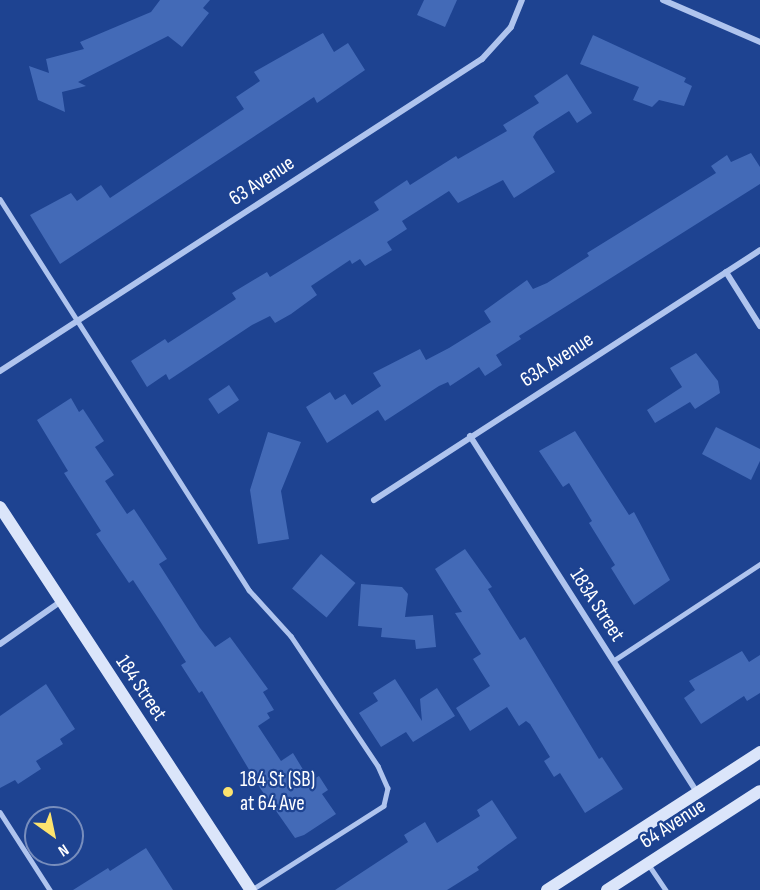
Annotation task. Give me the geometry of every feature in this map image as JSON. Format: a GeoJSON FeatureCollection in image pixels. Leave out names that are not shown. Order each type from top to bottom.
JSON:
{"type":"FeatureCollection","features":[{"type":"Feature","properties":{"kind":"main road","name":"184 Street"},"geometry":{"type":"LineString","coordinates":[[0,507],[60,602],[251,890]]}},
{"type":"Feature","properties":{"kind":"main road","name":"64 Avenue"},"geometry":{"type":"LineString","coordinates":[[546,890],[760,752]]}},
{"type":"Feature","properties":{"kind":"main road","name":"64 Avenue"},"geometry":{"type":"LineString","coordinates":[[607,890],[760,791]]}},
{"type":"Feature","properties":{"kind":"street","name":"63 Avenue"},"geometry":{"type":"LineString","coordinates":[[0,371],[482,58],[511,27],[522,0]]}},
{"type":"Feature","properties":{"kind":"street"},"geometry":{"type":"LineString","coordinates":[[663,0],[760,42]]}},
{"type":"Feature","properties":{"kind":"street","name":"63A Avenue"},"geometry":{"type":"LineString","coordinates":[[374,500],[760,250]]}},
{"type":"Feature","properties":{"kind":"street"},"geometry":{"type":"LineString","coordinates":[[726,272],[760,326]]}},
{"type":"Feature","properties":{"kind":"street","name":"183A Street"},"geometry":{"type":"LineString","coordinates":[[470,436],[697,793]]}},
{"type":"Feature","properties":{"kind":"street"},"geometry":{"type":"LineString","coordinates":[[0,644],[60,602]]}},
{"type":"Feature","properties":{"kind":"lane"},"geometry":{"type":"LineString","coordinates":[[0,199],[249,590],[291,636],[378,766],[388,788],[384,806],[251,890]]}},
{"type":"Feature","properties":{"kind":"lane"},"geometry":{"type":"LineString","coordinates":[[613,661],[760,564]]}},
{"type":"Feature","properties":{"kind":"lane"},"geometry":{"type":"LineString","coordinates":[[0,812],[50,890]]}},
{"type":"Feature","properties":{"kind":"lane"},"geometry":{"type":"LineString","coordinates":[[648,863],[666,890]]}},
{"type":"Feature","properties":{"kind":"building"},"geometry":{"type":"Polygon","coordinates":[[[160,0],[210,0],[203,8],[209,13],[182,47],[168,36],[78,82],[86,86],[62,92],[65,112],[38,100],[29,66],[49,73],[46,59],[84,49],[80,42],[151,12],[160,0]]]}},
{"type":"Feature","properties":{"kind":"building"},"geometry":{"type":"Polygon","coordinates":[[[424,0],[457,0],[445,27],[417,15],[424,0]]]}},
{"type":"Feature","properties":{"kind":"building"},"geometry":{"type":"Polygon","coordinates":[[[323,33],[334,52],[348,43],[365,70],[317,103],[314,97],[60,264],[30,215],[71,193],[77,201],[101,185],[110,198],[244,109],[236,97],[260,81],[254,72],[323,33]]]}},
{"type":"Feature","properties":{"kind":"building"},"geometry":{"type":"Polygon","coordinates":[[[593,35],[686,78],[684,82],[692,86],[684,106],[659,100],[652,107],[633,100],[639,87],[580,64],[593,35]]]}},
{"type":"Feature","properties":{"kind":"building"},"geometry":{"type":"Polygon","coordinates":[[[567,74],[592,113],[577,123],[569,111],[536,132],[533,137],[555,172],[514,198],[503,180],[458,203],[449,191],[402,221],[407,229],[387,242],[392,250],[365,266],[360,259],[352,264],[350,260],[311,286],[317,295],[291,314],[275,323],[270,316],[252,325],[169,380],[166,374],[147,387],[131,361],[165,339],[168,343],[236,299],[232,293],[267,272],[270,277],[379,210],[374,202],[407,180],[410,185],[456,156],[458,159],[507,131],[503,125],[539,103],[534,96],[567,74]]]}},
{"type":"Feature","properties":{"kind":"building"},"geometry":{"type":"Polygon","coordinates":[[[751,153],[760,167],[760,184],[519,336],[521,339],[496,355],[502,365],[485,376],[479,367],[450,386],[448,382],[439,386],[385,421],[378,410],[327,443],[306,407],[330,392],[335,400],[345,394],[352,405],[381,386],[373,373],[420,349],[426,360],[449,348],[491,322],[484,311],[527,280],[533,289],[547,283],[589,256],[587,253],[716,173],[711,166],[727,155],[731,162],[751,153]]]}},
{"type":"Feature","properties":{"kind":"building"},"geometry":{"type":"Polygon","coordinates":[[[696,353],[718,381],[720,393],[695,409],[690,402],[655,423],[647,410],[682,387],[670,368],[696,353]]]}},
{"type":"Feature","properties":{"kind":"building"},"geometry":{"type":"Polygon","coordinates":[[[229,385],[239,400],[218,414],[208,399],[229,385]]]}},
{"type":"Feature","properties":{"kind":"building"},"geometry":{"type":"Polygon","coordinates":[[[71,398],[79,412],[83,409],[104,441],[95,447],[114,475],[105,481],[127,514],[134,509],[167,559],[159,564],[200,628],[215,647],[230,637],[268,689],[263,692],[274,710],[267,713],[270,718],[258,726],[281,761],[293,753],[310,781],[319,776],[328,790],[322,794],[336,814],[304,835],[295,838],[260,788],[202,691],[199,693],[181,665],[186,662],[160,621],[133,580],[129,583],[96,534],[101,531],[64,473],[68,471],[37,420],[71,398]]]}},
{"type":"Feature","properties":{"kind":"building"},"geometry":{"type":"Polygon","coordinates":[[[716,427],[760,449],[760,461],[751,480],[702,454],[716,427]]]}},
{"type":"Feature","properties":{"kind":"building"},"geometry":{"type":"Polygon","coordinates":[[[575,431],[629,515],[634,512],[670,580],[634,605],[611,568],[615,565],[589,523],[592,521],[569,483],[563,487],[539,451],[575,431]]]}},
{"type":"Feature","properties":{"kind":"building"},"geometry":{"type":"Polygon","coordinates":[[[268,432],[301,442],[281,491],[289,539],[258,544],[250,490],[268,432]]]}},
{"type":"Feature","properties":{"kind":"building"},"geometry":{"type":"Polygon","coordinates":[[[465,549],[492,587],[488,589],[520,640],[525,637],[599,759],[602,757],[623,789],[585,813],[560,773],[554,777],[544,761],[550,757],[530,724],[526,721],[519,726],[507,707],[470,731],[456,708],[490,686],[473,659],[481,654],[455,613],[462,612],[435,569],[465,549]]]}},
{"type":"Feature","properties":{"kind":"building"},"geometry":{"type":"Polygon","coordinates":[[[321,554],[355,583],[327,617],[292,588],[321,554]]]}},
{"type":"Feature","properties":{"kind":"building"},"geometry":{"type":"Polygon","coordinates":[[[361,584],[402,587],[408,594],[405,617],[433,615],[436,647],[416,649],[415,640],[381,637],[382,628],[358,626],[361,584]]]}},
{"type":"Feature","properties":{"kind":"building"},"geometry":{"type":"Polygon","coordinates":[[[742,651],[749,662],[760,655],[760,693],[747,701],[744,696],[701,724],[684,698],[695,690],[689,681],[742,651]]]}},
{"type":"Feature","properties":{"kind":"building"},"geometry":{"type":"Polygon","coordinates":[[[395,679],[422,721],[420,699],[437,688],[455,716],[413,742],[406,732],[381,747],[359,713],[378,701],[373,693],[395,679]]]}},
{"type":"Feature","properties":{"kind":"building"},"geometry":{"type":"Polygon","coordinates":[[[46,684],[75,729],[60,739],[63,744],[36,761],[41,769],[18,784],[15,780],[0,788],[0,716],[46,684]]]}},
{"type":"Feature","properties":{"kind":"building"},"geometry":{"type":"Polygon","coordinates":[[[492,800],[517,838],[477,867],[479,870],[447,890],[335,890],[408,842],[404,835],[425,822],[437,843],[480,816],[477,810],[492,800]]]}},
{"type":"Feature","properties":{"kind":"building"},"geometry":{"type":"Polygon","coordinates":[[[146,848],[173,890],[73,890],[108,868],[110,871],[146,848]]]}},
{"type":"Feature","properties":{"kind":"place","name":"184 St (SB) at 64 Ave"},"geometry":{"type":"Point","coordinates":[228,792]}}]}
